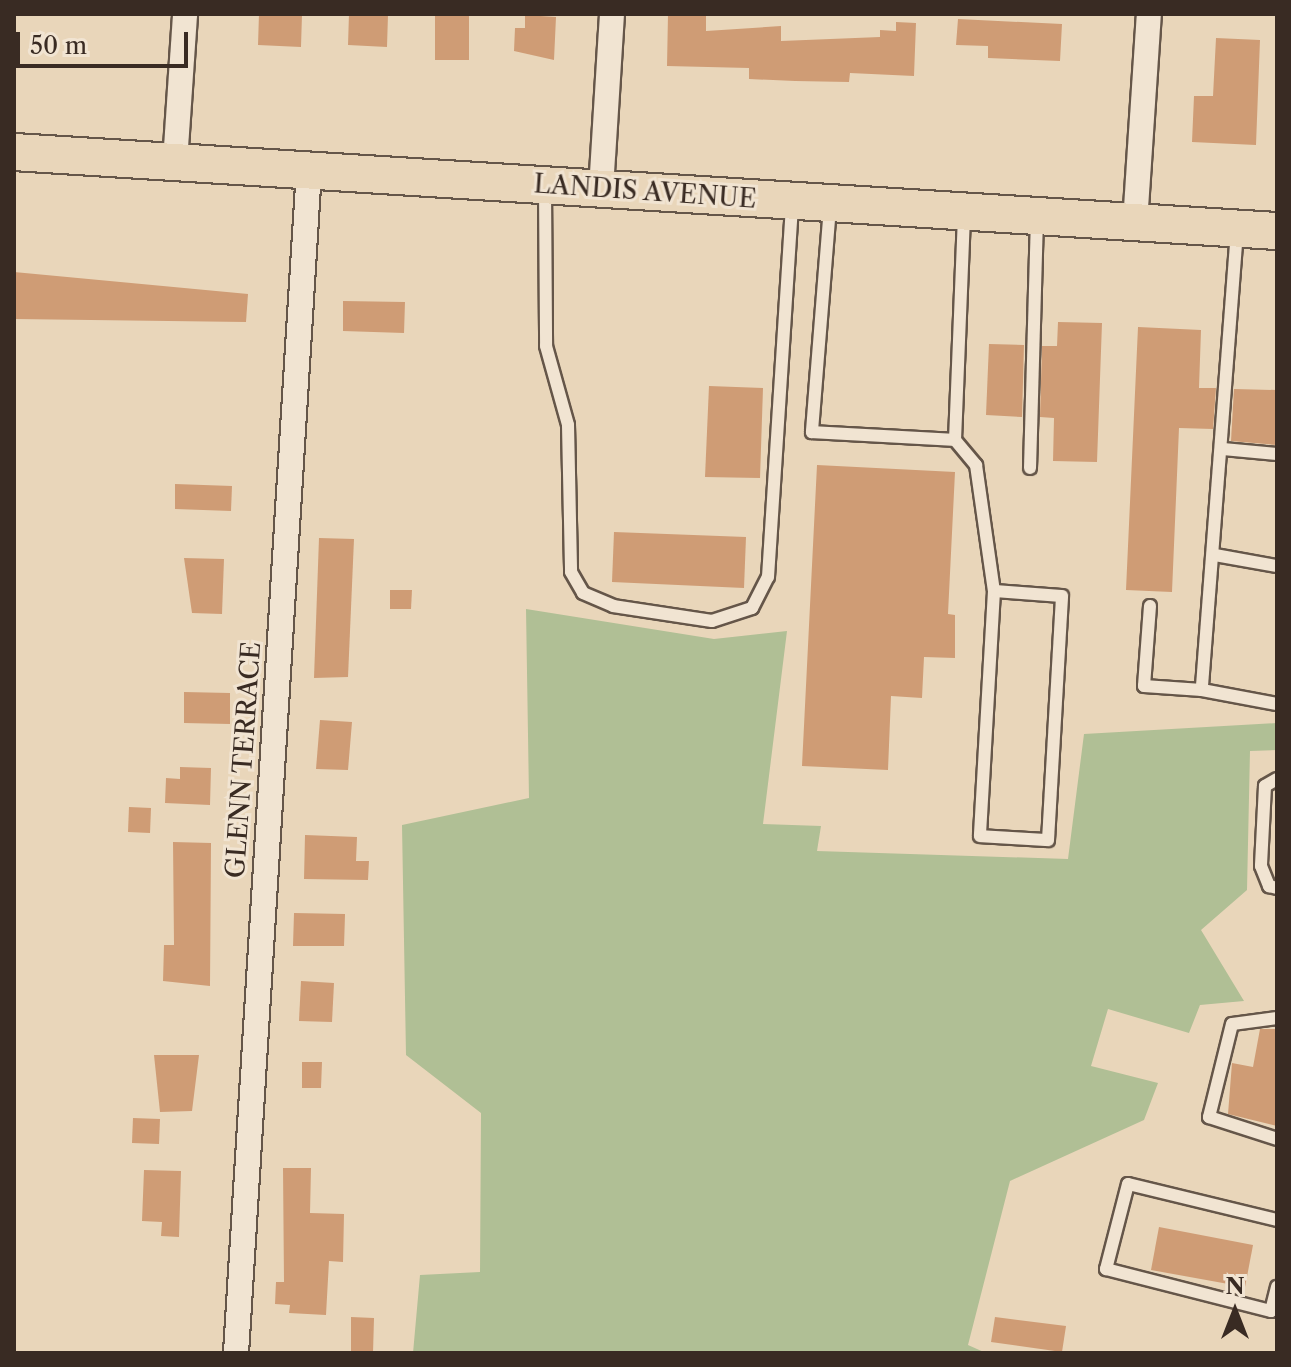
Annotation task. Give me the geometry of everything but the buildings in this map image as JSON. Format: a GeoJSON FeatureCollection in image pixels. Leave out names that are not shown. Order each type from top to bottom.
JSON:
{"type":"FeatureCollection","features":[{"type":"Feature","properties":{"kind":"main road","name":"LANDIS AVENUE"},"geometry":{"type":"LineString","coordinates":[[14,152],[1277,231]]}},
{"type":"Feature","properties":{"kind":"street"},"geometry":{"type":"LineString","coordinates":[[175,162],[185,14]]}},
{"type":"Feature","properties":{"kind":"street"},"geometry":{"type":"LineString","coordinates":[[601,189],[612,14]]}},
{"type":"Feature","properties":{"kind":"street"},"geometry":{"type":"LineString","coordinates":[[1135,223],[1149,14]]}},
{"type":"Feature","properties":{"kind":"street","name":"GLENN TERRACE"},"geometry":{"type":"LineString","coordinates":[[236,1353],[309,170]]}},
{"type":"Feature","properties":{"kind":"lane"},"geometry":{"type":"LineString","coordinates":[[545,186],[546,346],[568,425],[571,572],[583,593],[613,606],[712,621],[752,608],[768,577],[793,201]]}},
{"type":"Feature","properties":{"kind":"lane"},"geometry":{"type":"LineString","coordinates":[[830,203],[812,432],[955,440]]}},
{"type":"Feature","properties":{"kind":"lane"},"geometry":{"type":"LineString","coordinates":[[964,212],[955,440],[976,465],[994,591],[980,836],[1048,840],[1062,596],[994,591]]}},
{"type":"Feature","properties":{"kind":"lane"},"geometry":{"type":"LineString","coordinates":[[1030,468],[1037,216]]}},
{"type":"Feature","properties":{"kind":"lane"},"geometry":{"type":"LineString","coordinates":[[1202,690],[1215,555],[1238,229]]}},
{"type":"Feature","properties":{"kind":"lane"},"geometry":{"type":"LineString","coordinates":[[1223,449],[1277,454]]}},
{"type":"Feature","properties":{"kind":"lane"},"geometry":{"type":"LineString","coordinates":[[1215,555],[1277,566]]}},
{"type":"Feature","properties":{"kind":"lane"},"geometry":{"type":"LineString","coordinates":[[1150,606],[1144,686],[1202,690],[1277,704]]}},
{"type":"Feature","properties":{"kind":"lane"},"geometry":{"type":"LineString","coordinates":[[1274,779],[1265,786],[1261,866],[1277,888]]}},
{"type":"Feature","properties":{"kind":"lane"},"geometry":{"type":"LineString","coordinates":[[1277,1018],[1232,1024],[1209,1117],[1277,1139]]}},
{"type":"Feature","properties":{"kind":"lane"},"geometry":{"type":"LineString","coordinates":[[1277,1220],[1128,1184],[1106,1269],[1274,1312],[1277,1287]]}},
{"type":"Feature","properties":{"kind":"green space"},"geometry":{"type":"Polygon","coordinates":[[[526,609],[714,639],[787,631],[763,824],[821,826],[817,851],[1068,859],[1084,734],[1277,723],[1277,750],[1250,751],[1247,890],[1201,930],[1244,1001],[1200,1005],[1189,1033],[1108,1009],[1091,1066],[1158,1083],[1144,1120],[1010,1181],[968,1345],[986,1353],[413,1353],[420,1275],[480,1272],[481,1113],[406,1055],[402,825],[529,798],[526,609]]]}}]}
